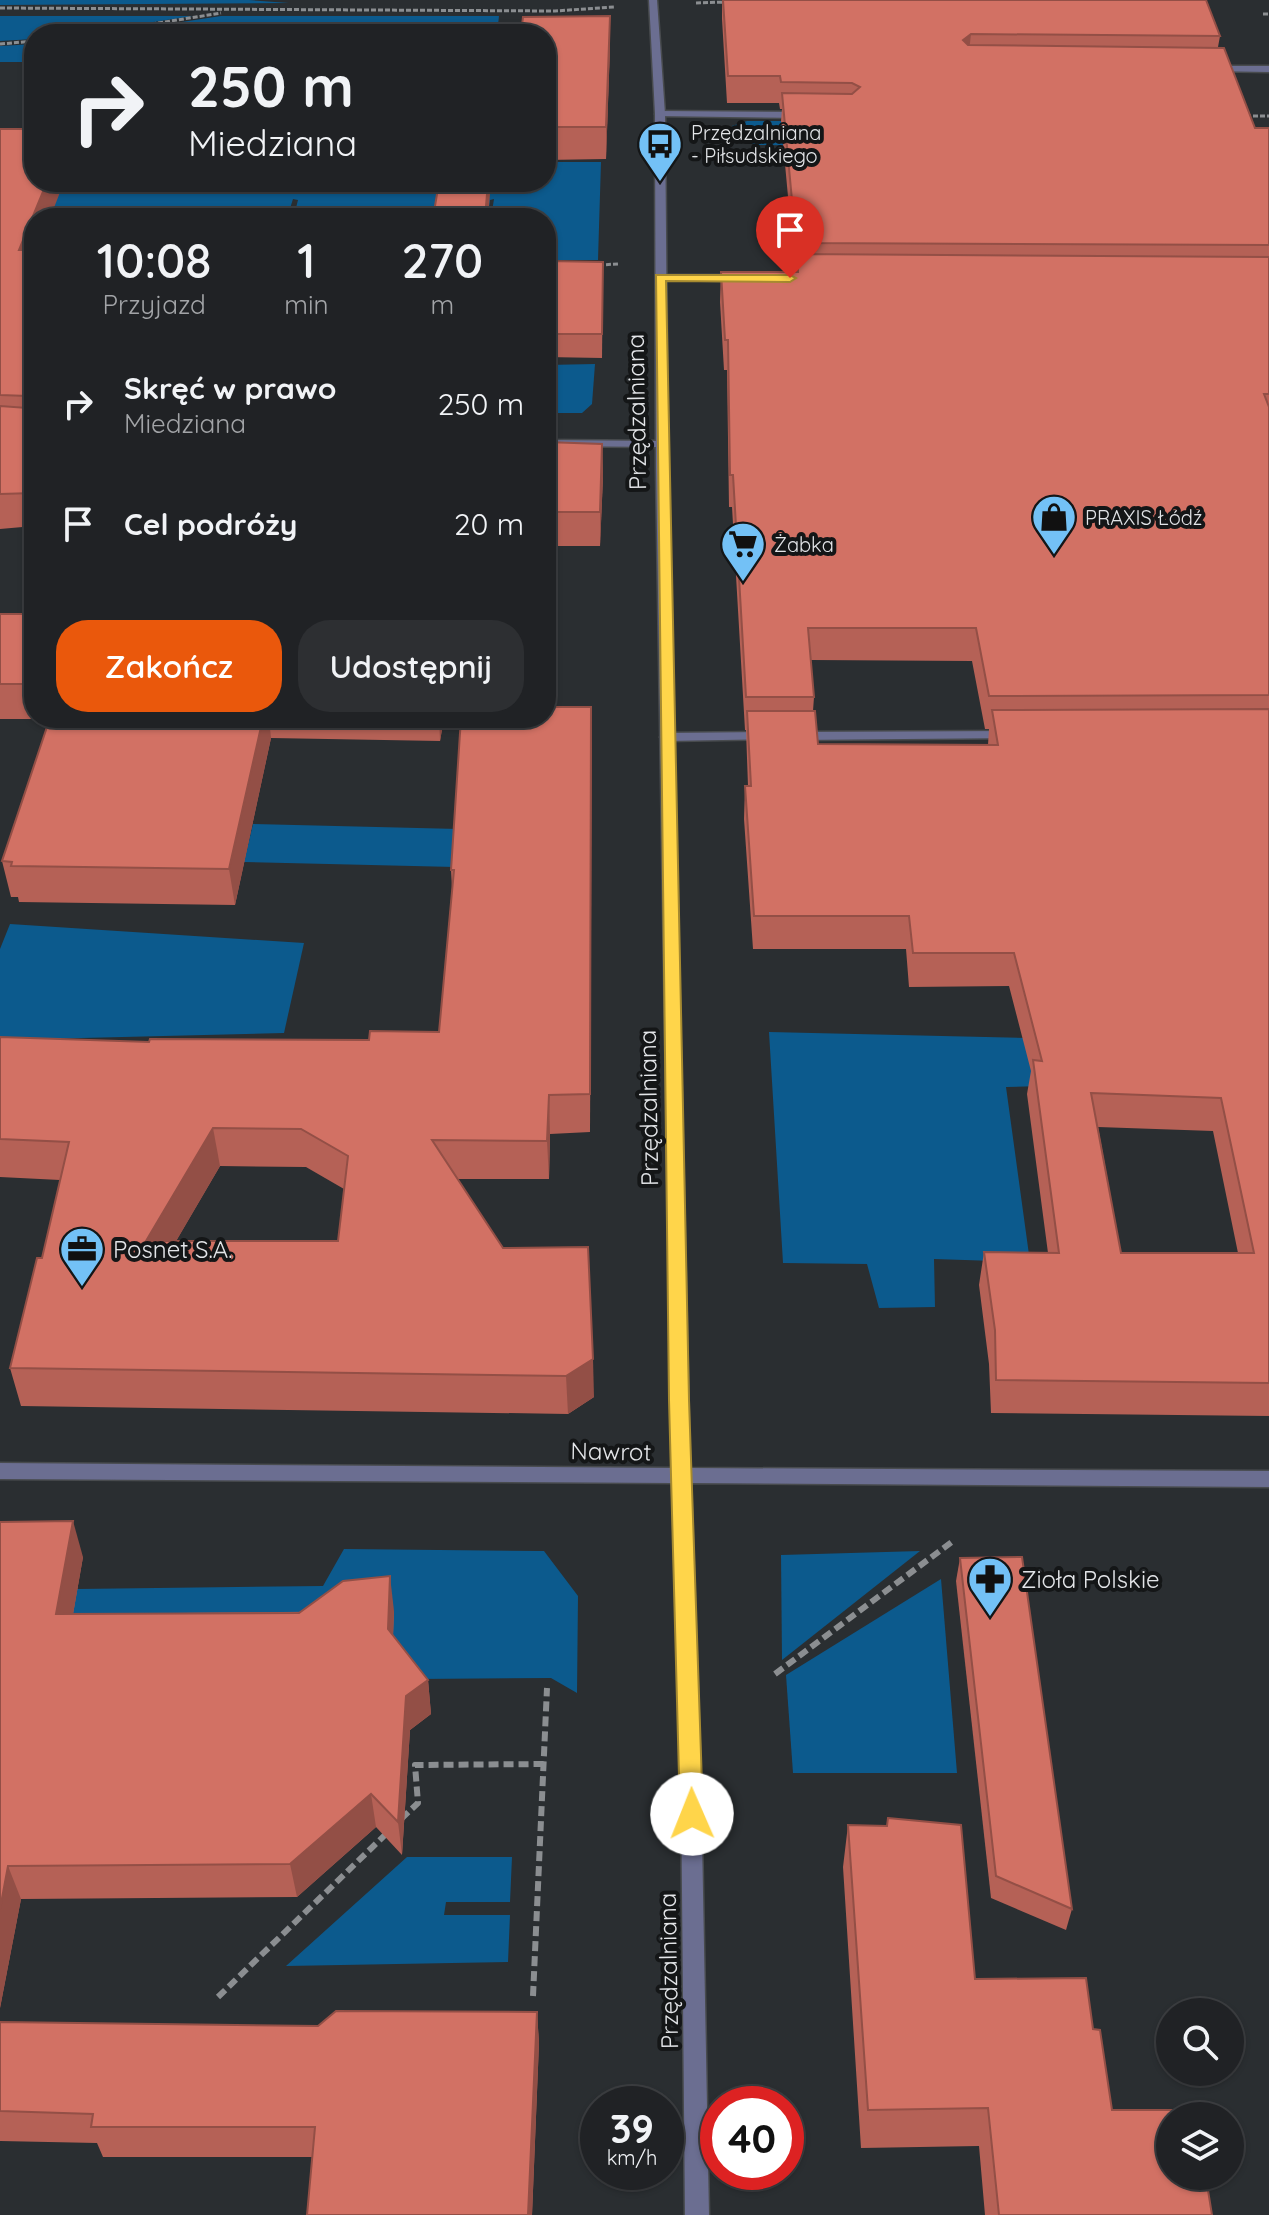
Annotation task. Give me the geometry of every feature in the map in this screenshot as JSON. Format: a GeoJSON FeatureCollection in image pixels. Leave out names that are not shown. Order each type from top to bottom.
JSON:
{"type":"FeatureCollection","features":[{"type":"Feature","properties":{"kind":"street","name":"Przędzalniana"},"geometry":{"type":"LineString","coordinates":[[653,0],[660,114],[667,737],[691,1784],[697,2215]]}},
{"type":"Feature","properties":{"kind":"street"},"geometry":{"type":"LineString","coordinates":[[1194,69],[1269,69]]}},
{"type":"Feature","properties":{"kind":"street"},"geometry":{"type":"LineString","coordinates":[[660,114],[820,116]]}},
{"type":"Feature","properties":{"kind":"street"},"geometry":{"type":"LineString","coordinates":[[660,278],[758,278]]}},
{"type":"Feature","properties":{"kind":"street"},"geometry":{"type":"LineString","coordinates":[[556,443],[662,444]]}},
{"type":"Feature","properties":{"kind":"street"},"geometry":{"type":"LineString","coordinates":[[667,737],[1030,735]]}},
{"type":"Feature","properties":{"kind":"street","name":"Nawrot"},"geometry":{"type":"LineString","coordinates":[[0,1471],[1269,1479]]}},
{"type":"Feature","properties":{"kind":"path"},"geometry":{"type":"LineString","coordinates":[[0,8],[555,11]]}},
{"type":"Feature","properties":{"kind":"path"},"geometry":{"type":"LineString","coordinates":[[152,24],[221,13]]}},
{"type":"Feature","properties":{"kind":"path"},"geometry":{"type":"LineString","coordinates":[[1263,14],[1269,14]]}},
{"type":"Feature","properties":{"kind":"path"},"geometry":{"type":"LineString","coordinates":[[0,44],[24,42]]}},
{"type":"Feature","properties":{"kind":"path"},"geometry":{"type":"LineString","coordinates":[[1243,116],[1269,116]]}},
{"type":"Feature","properties":{"kind":"path"},"geometry":{"type":"LineString","coordinates":[[590,265],[618,264]]}},
{"type":"Feature","properties":{"kind":"path"},"geometry":{"type":"LineString","coordinates":[[775,1674],[953,1541]]}},
{"type":"Feature","properties":{"kind":"path"},"geometry":{"type":"LineString","coordinates":[[533,1996],[547,1688]]}},
{"type":"Feature","properties":{"kind":"path"},"geometry":{"type":"LineString","coordinates":[[218,1997],[418,1803],[415,1765],[545,1764]]}},
{"type":"Feature","properties":{"kind":"shaded area"},"geometry":{"type":"Polygon","coordinates":[[[0,0],[249,0],[289,3],[0,5],[0,0]]]}},
{"type":"Feature","properties":{"kind":"shaded area"},"geometry":{"type":"Polygon","coordinates":[[[0,16],[193,16],[140,24],[24,24],[24,40],[0,41],[0,16]]]}},
{"type":"Feature","properties":{"kind":"shaded area"},"geometry":{"type":"Polygon","coordinates":[[[221,16],[499,16],[498,24],[169,24],[221,16]]]}},
{"type":"Feature","properties":{"kind":"shaded area"},"geometry":{"type":"Polygon","coordinates":[[[24,45],[24,62],[0,62],[0,46],[24,45]]]}},
{"type":"Feature","properties":{"kind":"shaded area"},"geometry":{"type":"Polygon","coordinates":[[[747,121],[838,121],[849,146],[757,145],[732,139],[732,126],[747,121]]]}},
{"type":"Feature","properties":{"kind":"shaded area"},"geometry":{"type":"Polygon","coordinates":[[[556,162],[601,162],[598,260],[556,260],[556,208],[493,208],[494,199],[490,200],[489,208],[296,208],[298,200],[293,199],[290,208],[34,208],[34,192],[556,192],[556,162]]]}},
{"type":"Feature","properties":{"kind":"shaded area"},"geometry":{"type":"Polygon","coordinates":[[[595,364],[592,404],[582,413],[556,413],[556,365],[595,364]]]}},
{"type":"Feature","properties":{"kind":"shaded area"},"geometry":{"type":"Polygon","coordinates":[[[253,824],[459,829],[455,867],[244,862],[253,824]]]}},
{"type":"Feature","properties":{"kind":"shaded area"},"geometry":{"type":"Polygon","coordinates":[[[10,924],[304,943],[284,1033],[0,1040],[0,949],[10,924]]]}},
{"type":"Feature","properties":{"kind":"shaded area"},"geometry":{"type":"Polygon","coordinates":[[[769,1032],[1068,1039],[1079,1085],[1006,1087],[1030,1262],[934,1259],[935,1307],[879,1308],[867,1264],[783,1263],[769,1032]]]}},
{"type":"Feature","properties":{"kind":"shaded area"},"geometry":{"type":"Polygon","coordinates":[[[344,1549],[544,1551],[578,1596],[577,1693],[551,1678],[415,1679],[66,1649],[77,1589],[323,1586],[344,1549]]]}},
{"type":"Feature","properties":{"kind":"shaded area"},"geometry":{"type":"Polygon","coordinates":[[[920,1551],[782,1660],[781,1555],[920,1551]]]}},
{"type":"Feature","properties":{"kind":"shaded area"},"geometry":{"type":"Polygon","coordinates":[[[941,1579],[957,1773],[793,1773],[786,1675],[941,1579]]]}},
{"type":"Feature","properties":{"kind":"shaded area"},"geometry":{"type":"Polygon","coordinates":[[[407,1857],[512,1857],[510,1902],[446,1902],[444,1915],[510,1915],[508,1962],[286,1966],[407,1857]]]}},
{"type":"Feature","properties":{"kind":"building"},"geometry":{"type":"Polygon","coordinates":[[[723,0],[1206,0],[1220,36],[971,34],[963,40],[968,45],[1224,48],[1255,128],[1269,128],[1269,245],[796,243],[782,93],[852,94],[860,87],[852,83],[781,82],[780,76],[728,76],[723,0]]]}},
{"type":"Feature","properties":{"kind":"building"},"geometry":{"type":"Polygon","coordinates":[[[610,16],[606,127],[556,127],[556,24],[522,24],[523,17],[610,16]]]}},
{"type":"Feature","properties":{"kind":"building"},"geometry":{"type":"Polygon","coordinates":[[[0,129],[24,129],[24,192],[43,192],[36,208],[24,208],[24,238],[19,250],[24,250],[24,396],[0,395],[0,129]]]}},
{"type":"Feature","properties":{"kind":"building"},"geometry":{"type":"Polygon","coordinates":[[[437,192],[487,192],[486,208],[435,208],[437,192]]]}},
{"type":"Feature","properties":{"kind":"building"},"geometry":{"type":"Polygon","coordinates":[[[797,254],[1269,257],[1269,394],[1264,394],[1269,407],[1269,695],[989,696],[976,628],[808,628],[814,697],[746,697],[733,475],[730,475],[728,340],[725,340],[721,272],[798,272],[797,254]]]}},
{"type":"Feature","properties":{"kind":"building"},"geometry":{"type":"Polygon","coordinates":[[[556,261],[603,262],[602,334],[556,334],[556,261]]]}},
{"type":"Feature","properties":{"kind":"building"},"geometry":{"type":"Polygon","coordinates":[[[0,406],[24,408],[24,493],[0,494],[0,406]]]}},
{"type":"Feature","properties":{"kind":"building"},"geometry":{"type":"Polygon","coordinates":[[[556,442],[602,444],[600,512],[556,512],[556,442]]]}},
{"type":"Feature","properties":{"kind":"building"},"geometry":{"type":"Polygon","coordinates":[[[0,614],[24,614],[24,684],[0,684],[0,614]]]}},
{"type":"Feature","properties":{"kind":"building"},"geometry":{"type":"Polygon","coordinates":[[[556,707],[591,707],[590,1094],[549,1095],[547,1141],[432,1140],[503,1248],[588,1247],[593,1359],[566,1376],[10,1368],[37,1258],[42,1258],[69,1142],[0,1139],[0,1037],[149,1042],[150,1039],[369,1040],[370,1031],[439,1032],[454,870],[451,870],[460,728],[556,728],[556,707]],[[213,1128],[146,1241],[338,1241],[348,1156],[301,1129],[213,1128]]]}},
{"type":"Feature","properties":{"kind":"building"},"geometry":{"type":"Polygon","coordinates":[[[1269,709],[1269,1383],[996,1380],[995,1330],[984,1252],[1059,1253],[1033,1060],[1042,1061],[1014,953],[913,953],[909,916],[754,916],[745,786],[751,786],[747,711],[815,711],[818,744],[998,745],[992,710],[1269,709]],[[1091,1093],[1121,1253],[1254,1253],[1221,1098],[1091,1093]]]}},
{"type":"Feature","properties":{"kind":"building"},"geometry":{"type":"Polygon","coordinates":[[[47,728],[261,728],[229,869],[11,866],[12,862],[2,861],[47,728]]]}},
{"type":"Feature","properties":{"kind":"building"},"geometry":{"type":"Polygon","coordinates":[[[73,1521],[56,1614],[299,1613],[343,1581],[390,1576],[388,1629],[428,1680],[406,1696],[398,1822],[371,1794],[290,1864],[8,1866],[0,1909],[0,1522],[73,1521]]]}},
{"type":"Feature","properties":{"kind":"building"},"geometry":{"type":"Polygon","coordinates":[[[1022,1557],[1072,1909],[996,1876],[960,1558],[1022,1557]]]}},
{"type":"Feature","properties":{"kind":"building"},"geometry":{"type":"Polygon","coordinates":[[[888,1818],[961,1825],[975,1979],[1086,1978],[1093,2029],[1100,2030],[1112,2110],[1156,2110],[1156,2190],[1208,2190],[1212,2215],[999,2215],[988,2108],[868,2110],[848,1825],[887,1826],[888,1818]]]}},
{"type":"Feature","properties":{"kind":"building"},"geometry":{"type":"Polygon","coordinates":[[[336,2011],[537,2012],[528,2215],[307,2215],[315,2127],[91,2127],[93,2114],[0,2111],[0,2022],[318,2026],[336,2011]]]}},
{"type":"Feature","properties":{"kind":"place","name":"Przędzalniana - Piłsudskiego"},"geometry":{"type":"Point","coordinates":[660,183]}},
{"type":"Feature","properties":{"kind":"place","name":"PRAXIS Łódź"},"geometry":{"type":"Point","coordinates":[1054,556]}},
{"type":"Feature","properties":{"kind":"place","name":"Żabka"},"geometry":{"type":"Point","coordinates":[743,583]}},
{"type":"Feature","properties":{"kind":"place","name":"Posnet S.A."},"geometry":{"type":"Point","coordinates":[82,1288]}},
{"type":"Feature","properties":{"kind":"place","name":"Zioła Polskie"},"geometry":{"type":"Point","coordinates":[990,1618]}},
{"type":"Feature","properties":{"kind":"route"},"geometry":{"type":"LineString","coordinates":[[692,1814],[679,1400],[660,278],[790,278]]}}]}
